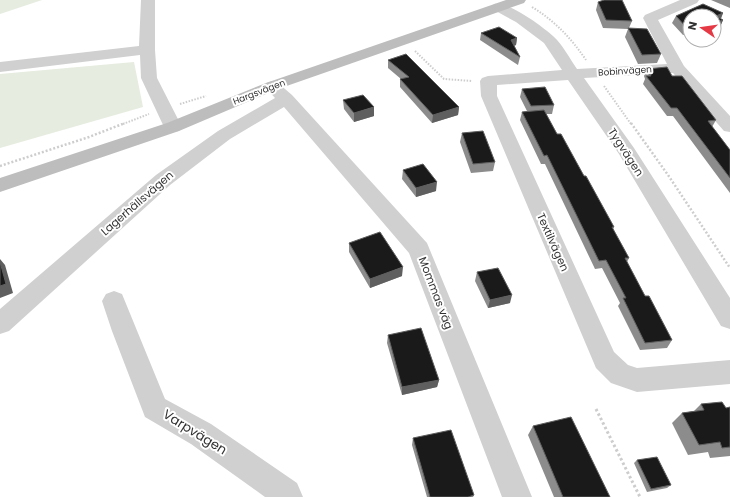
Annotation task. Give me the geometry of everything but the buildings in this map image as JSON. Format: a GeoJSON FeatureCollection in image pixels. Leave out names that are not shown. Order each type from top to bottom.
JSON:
{"type":"FeatureCollection","features":[{"type":"Feature","properties":{"kind":"street"},"geometry":{"type":"LineString","coordinates":[[148,0],[147,50],[149,78],[173,127]]}},
{"type":"Feature","properties":{"kind":"street","name":"Hargsvägen"},"geometry":{"type":"LineString","coordinates":[[0,185],[279,92],[519,0]]}},
{"type":"Feature","properties":{"kind":"street"},"geometry":{"type":"LineString","coordinates":[[692,0],[650,18],[677,68],[730,127]]}},
{"type":"Feature","properties":{"kind":"street","name":"Tygvägen"},"geometry":{"type":"LineString","coordinates":[[499,7],[521,19],[549,40],[574,73],[627,152],[730,319]]}},
{"type":"Feature","properties":{"kind":"street"},"geometry":{"type":"LineString","coordinates":[[0,67],[147,50]]}},
{"type":"Feature","properties":{"kind":"street","name":"Bobinvägen"},"geometry":{"type":"LineString","coordinates":[[574,73],[595,74],[677,68]]}},
{"type":"Feature","properties":{"kind":"street"},"geometry":{"type":"LineString","coordinates":[[488,81],[574,73]]}},
{"type":"Feature","properties":{"kind":"street","name":"Textilvägen"},"geometry":{"type":"LineString","coordinates":[[488,81],[489,96],[605,360],[620,375],[637,380],[730,372]]}},
{"type":"Feature","properties":{"kind":"street","name":"Lagerhällsvägen"},"geometry":{"type":"LineString","coordinates":[[0,324],[163,180],[279,92]]}},
{"type":"Feature","properties":{"kind":"street","name":"Mommas väg"},"geometry":{"type":"LineString","coordinates":[[279,92],[419,248],[517,497]]}},
{"type":"Feature","properties":{"kind":"street","name":"Varpvägen"},"geometry":{"type":"LineString","coordinates":[[114,301],[124,331],[155,408],[201,434],[286,494],[288,497]]}},
{"type":"Feature","properties":{"kind":"path"},"geometry":{"type":"LineString","coordinates":[[415,51],[444,79],[488,81]]}},
{"type":"Feature","properties":{"kind":"path"},"geometry":{"type":"LineString","coordinates":[[596,410],[640,497]]}},
{"type":"Feature","properties":{"kind":"shaded area"},"geometry":{"type":"Polygon","coordinates":[[[0,0],[42,0],[0,14],[0,0]]]}},
{"type":"Feature","properties":{"kind":"shaded area"},"geometry":{"type":"Polygon","coordinates":[[[134,62],[143,107],[0,148],[0,74],[134,62]]]}}]}
